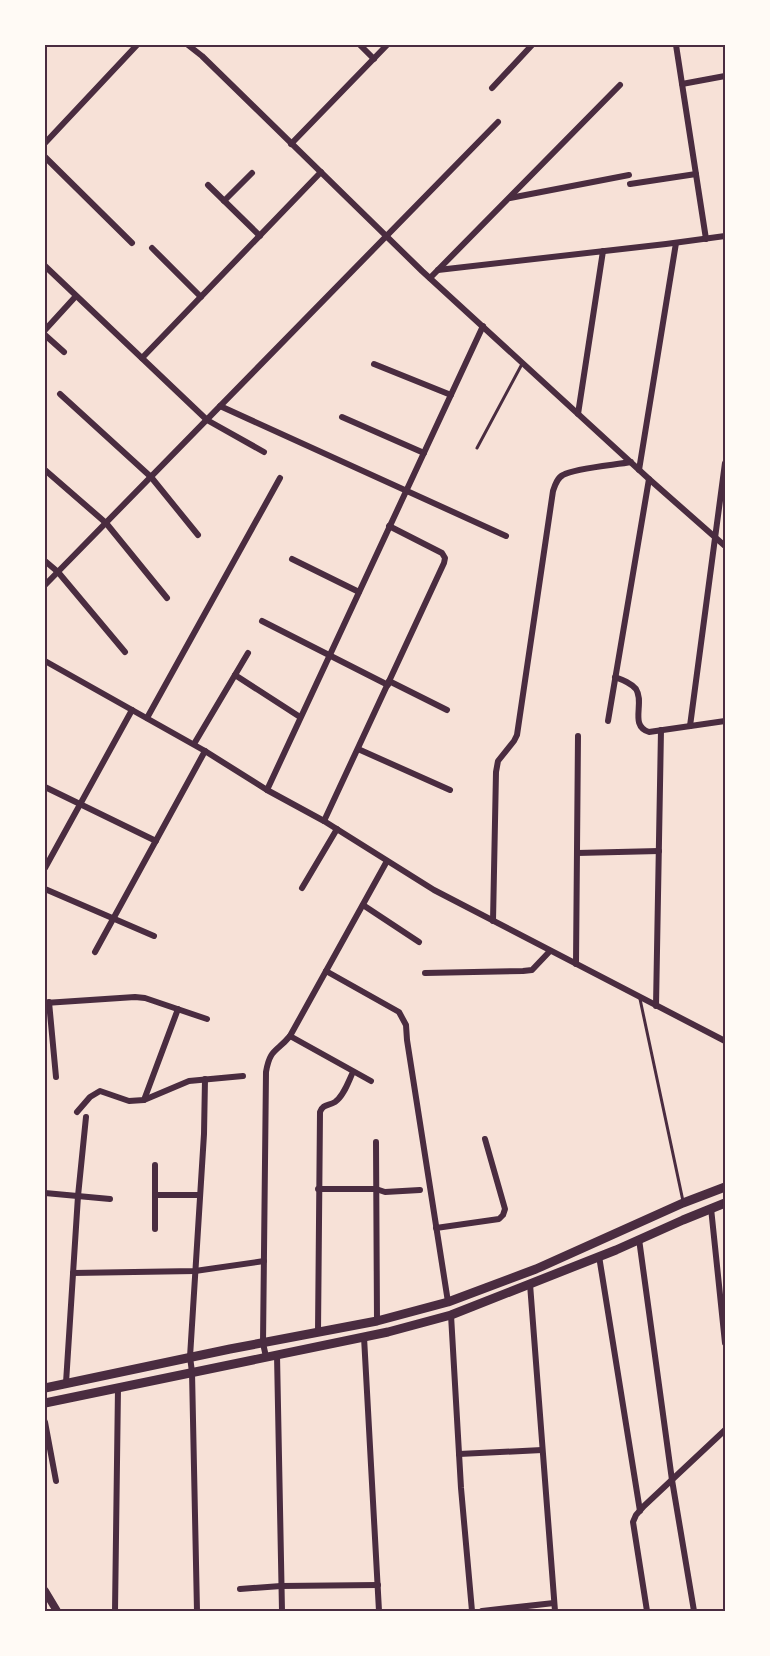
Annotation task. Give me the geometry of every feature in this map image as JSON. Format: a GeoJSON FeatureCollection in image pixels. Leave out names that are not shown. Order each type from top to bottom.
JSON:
{"type":"FeatureCollection","features":[{"type":"Feature","properties":{"kind":"main road"},"geometry":{"type":"LineString","coordinates":[[45,1388],[263,1342],[377,1321],[448,1302],[536,1269],[683,1203],[725,1187]]}},
{"type":"Feature","properties":{"kind":"main road"},"geometry":{"type":"LineString","coordinates":[[45,1403],[388,1332],[451,1315],[725,1203]]}},
{"type":"Feature","properties":{"kind":"street"},"geometry":{"type":"LineString","coordinates":[[45,142],[137,45]]}},
{"type":"Feature","properties":{"kind":"street"},"geometry":{"type":"LineString","coordinates":[[188,45],[430,278],[725,546]]}},
{"type":"Feature","properties":{"kind":"street"},"geometry":{"type":"LineString","coordinates":[[360,45],[374,58]]}},
{"type":"Feature","properties":{"kind":"street"},"geometry":{"type":"LineString","coordinates":[[291,144],[387,45]]}},
{"type":"Feature","properties":{"kind":"street"},"geometry":{"type":"LineString","coordinates":[[492,88],[531,45]]}},
{"type":"Feature","properties":{"kind":"street"},"geometry":{"type":"LineString","coordinates":[[676,45],[706,239]]}},
{"type":"Feature","properties":{"kind":"street"},"geometry":{"type":"LineString","coordinates":[[682,84],[725,76]]}},
{"type":"Feature","properties":{"kind":"street"},"geometry":{"type":"LineString","coordinates":[[430,278],[620,85]]}},
{"type":"Feature","properties":{"kind":"street"},"geometry":{"type":"LineString","coordinates":[[45,585],[498,122]]}},
{"type":"Feature","properties":{"kind":"street"},"geometry":{"type":"LineString","coordinates":[[45,157],[132,243]]}},
{"type":"Feature","properties":{"kind":"street"},"geometry":{"type":"LineString","coordinates":[[142,358],[321,172]]}},
{"type":"Feature","properties":{"kind":"street"},"geometry":{"type":"LineString","coordinates":[[224,201],[252,173]]}},
{"type":"Feature","properties":{"kind":"street"},"geometry":{"type":"LineString","coordinates":[[630,183],[696,174]]}},
{"type":"Feature","properties":{"kind":"street"},"geometry":{"type":"LineString","coordinates":[[509,198],[629,175]]}},
{"type":"Feature","properties":{"kind":"street"},"geometry":{"type":"LineString","coordinates":[[208,185],[260,236]]}},
{"type":"Feature","properties":{"kind":"street"},"geometry":{"type":"LineString","coordinates":[[438,270],[725,236]]}},
{"type":"Feature","properties":{"kind":"street"},"geometry":{"type":"LineString","coordinates":[[639,470],[676,243]]}},
{"type":"Feature","properties":{"kind":"street"},"geometry":{"type":"LineString","coordinates":[[152,248],[201,297]]}},
{"type":"Feature","properties":{"kind":"street"},"geometry":{"type":"LineString","coordinates":[[578,414],[603,251]]}},
{"type":"Feature","properties":{"kind":"street"},"geometry":{"type":"LineString","coordinates":[[45,266],[207,420],[264,452]]}},
{"type":"Feature","properties":{"kind":"street"},"geometry":{"type":"LineString","coordinates":[[45,330],[76,296]]}},
{"type":"Feature","properties":{"kind":"street"},"geometry":{"type":"LineString","coordinates":[[267,790],[483,326]]}},
{"type":"Feature","properties":{"kind":"street"},"geometry":{"type":"LineString","coordinates":[[45,335],[64,352]]}},
{"type":"Feature","properties":{"kind":"street"},"geometry":{"type":"LineString","coordinates":[[374,364],[451,395]]}},
{"type":"Feature","properties":{"kind":"street"},"geometry":{"type":"LineString","coordinates":[[60,394],[151,477],[198,535]]}},
{"type":"Feature","properties":{"kind":"street"},"geometry":{"type":"LineString","coordinates":[[220,406],[506,536]]}},
{"type":"Feature","properties":{"kind":"street"},"geometry":{"type":"LineString","coordinates":[[342,417],[423,453]]}},
{"type":"Feature","properties":{"kind":"street"},"geometry":{"type":"LineString","coordinates":[[493,921],[496,772],[498,761],[517,735],[553,491],[561,475],[630,462]]}},
{"type":"Feature","properties":{"kind":"street"},"geometry":{"type":"LineString","coordinates":[[690,726],[725,463]]}},
{"type":"Feature","properties":{"kind":"street"},"geometry":{"type":"LineString","coordinates":[[45,470],[106,523],[167,598]]}},
{"type":"Feature","properties":{"kind":"street"},"geometry":{"type":"LineString","coordinates":[[147,718],[280,478]]}},
{"type":"Feature","properties":{"kind":"street"},"geometry":{"type":"LineString","coordinates":[[608,721],[649,479]]}},
{"type":"Feature","properties":{"kind":"street"},"geometry":{"type":"LineString","coordinates":[[324,821],[445,558],[442,553],[389,526]]}},
{"type":"Feature","properties":{"kind":"street"},"geometry":{"type":"LineString","coordinates":[[292,560],[359,592]]}},
{"type":"Feature","properties":{"kind":"street"},"geometry":{"type":"LineString","coordinates":[[45,561],[58,572],[125,652]]}},
{"type":"Feature","properties":{"kind":"street"},"geometry":{"type":"LineString","coordinates":[[262,621],[329,656],[447,710]]}},
{"type":"Feature","properties":{"kind":"street"},"geometry":{"type":"LineString","coordinates":[[194,744],[248,653]]}},
{"type":"Feature","properties":{"kind":"street"},"geometry":{"type":"LineString","coordinates":[[45,661],[194,744],[434,890],[725,1041]]}},
{"type":"Feature","properties":{"kind":"street"},"geometry":{"type":"LineString","coordinates":[[235,675],[300,717]]}},
{"type":"Feature","properties":{"kind":"street"},"geometry":{"type":"LineString","coordinates":[[615,677],[635,687],[638,694],[638,723],[644,730],[650,732],[725,721]]}},
{"type":"Feature","properties":{"kind":"street"},"geometry":{"type":"LineString","coordinates":[[45,868],[132,710]]}},
{"type":"Feature","properties":{"kind":"street"},"geometry":{"type":"LineString","coordinates":[[656,1006],[661,730]]}},
{"type":"Feature","properties":{"kind":"street"},"geometry":{"type":"LineString","coordinates":[[576,964],[578,736]]}},
{"type":"Feature","properties":{"kind":"street"},"geometry":{"type":"LineString","coordinates":[[358,748],[450,790]]}},
{"type":"Feature","properties":{"kind":"street"},"geometry":{"type":"LineString","coordinates":[[95,952],[205,751]]}},
{"type":"Feature","properties":{"kind":"street"},"geometry":{"type":"LineString","coordinates":[[45,788],[156,841]]}},
{"type":"Feature","properties":{"kind":"street"},"geometry":{"type":"LineString","coordinates":[[302,888],[337,829]]}},
{"type":"Feature","properties":{"kind":"street"},"geometry":{"type":"LineString","coordinates":[[577,853],[659,851]]}},
{"type":"Feature","properties":{"kind":"street"},"geometry":{"type":"LineString","coordinates":[[266,1357],[263,1342],[268,1060],[272,1052],[290,1036],[387,861]]}},
{"type":"Feature","properties":{"kind":"street"},"geometry":{"type":"LineString","coordinates":[[45,890],[154,936]]}},
{"type":"Feature","properties":{"kind":"street"},"geometry":{"type":"LineString","coordinates":[[363,905],[420,942]]}},
{"type":"Feature","properties":{"kind":"street"},"geometry":{"type":"LineString","coordinates":[[424,973],[532,970],[550,951]]}},
{"type":"Feature","properties":{"kind":"street"},"geometry":{"type":"LineString","coordinates":[[326,971],[399,1012],[405,1025],[448,1302]]}},
{"type":"Feature","properties":{"kind":"street"},"geometry":{"type":"LineString","coordinates":[[56,1077],[47,1003],[135,997],[145,998],[207,1019]]}},
{"type":"Feature","properties":{"kind":"street"},"geometry":{"type":"LineString","coordinates":[[144,1100],[178,1009]]}},
{"type":"Feature","properties":{"kind":"street"},"geometry":{"type":"LineString","coordinates":[[290,1036],[371,1081]]}},
{"type":"Feature","properties":{"kind":"street"},"geometry":{"type":"LineString","coordinates":[[318,1333],[320,1112],[324,1105],[338,1100],[353,1072]]}},
{"type":"Feature","properties":{"kind":"street"},"geometry":{"type":"LineString","coordinates":[[77,1112],[90,1097],[100,1090],[129,1101],[144,1100],[189,1081],[243,1076]]}},
{"type":"Feature","properties":{"kind":"street"},"geometry":{"type":"LineString","coordinates":[[197,1611],[190,1357],[206,1079]]}},
{"type":"Feature","properties":{"kind":"street"},"geometry":{"type":"LineString","coordinates":[[66,1383],[78,1197],[86,1117]]}},
{"type":"Feature","properties":{"kind":"street"},"geometry":{"type":"LineString","coordinates":[[436,1228],[499,1219],[503,1215],[504,1209],[485,1139]]}},
{"type":"Feature","properties":{"kind":"street"},"geometry":{"type":"LineString","coordinates":[[376,1142],[377,1321]]}},
{"type":"Feature","properties":{"kind":"street"},"geometry":{"type":"LineString","coordinates":[[155,1165],[155,1229]]}},
{"type":"Feature","properties":{"kind":"street"},"geometry":{"type":"LineString","coordinates":[[318,1189],[376,1189],[385,1192],[420,1190]]}},
{"type":"Feature","properties":{"kind":"street"},"geometry":{"type":"LineString","coordinates":[[45,1193],[110,1199]]}},
{"type":"Feature","properties":{"kind":"street"},"geometry":{"type":"LineString","coordinates":[[155,1195],[200,1196]]}},
{"type":"Feature","properties":{"kind":"street"},"geometry":{"type":"LineString","coordinates":[[711,1208],[725,1343]]}},
{"type":"Feature","properties":{"kind":"street"},"geometry":{"type":"LineString","coordinates":[[639,1239],[672,1480],[694,1611]]}},
{"type":"Feature","properties":{"kind":"street"},"geometry":{"type":"LineString","coordinates":[[599,1256],[639,1510]]}},
{"type":"Feature","properties":{"kind":"street"},"geometry":{"type":"LineString","coordinates":[[73,1273],[195,1271],[264,1261]]}},
{"type":"Feature","properties":{"kind":"street"},"geometry":{"type":"LineString","coordinates":[[530,1284],[555,1611]]}},
{"type":"Feature","properties":{"kind":"street"},"geometry":{"type":"LineString","coordinates":[[451,1315],[459,1454],[472,1611]]}},
{"type":"Feature","properties":{"kind":"street"},"geometry":{"type":"LineString","coordinates":[[364,1337],[379,1611]]}},
{"type":"Feature","properties":{"kind":"street"},"geometry":{"type":"LineString","coordinates":[[277,1355],[282,1611]]}},
{"type":"Feature","properties":{"kind":"street"},"geometry":{"type":"LineString","coordinates":[[114,1611],[118,1388]]}},
{"type":"Feature","properties":{"kind":"street"},"geometry":{"type":"LineString","coordinates":[[45,1422],[56,1481]]}},
{"type":"Feature","properties":{"kind":"street"},"geometry":{"type":"LineString","coordinates":[[648,1611],[633,1522],[639,1510],[725,1430]]}},
{"type":"Feature","properties":{"kind":"street"},"geometry":{"type":"LineString","coordinates":[[459,1454],[542,1450]]}},
{"type":"Feature","properties":{"kind":"street"},"geometry":{"type":"LineString","coordinates":[[240,1589],[281,1586],[378,1585]]}},
{"type":"Feature","properties":{"kind":"street"},"geometry":{"type":"LineString","coordinates":[[45,1591],[57,1611]]}},
{"type":"Feature","properties":{"kind":"street"},"geometry":{"type":"LineString","coordinates":[[482,1611],[554,1603]]}},
{"type":"Feature","properties":{"kind":"lane"},"geometry":{"type":"LineString","coordinates":[[477,447],[522,363]]}},
{"type":"Feature","properties":{"kind":"lane"},"geometry":{"type":"LineString","coordinates":[[640,997],[683,1203]]}}]}
